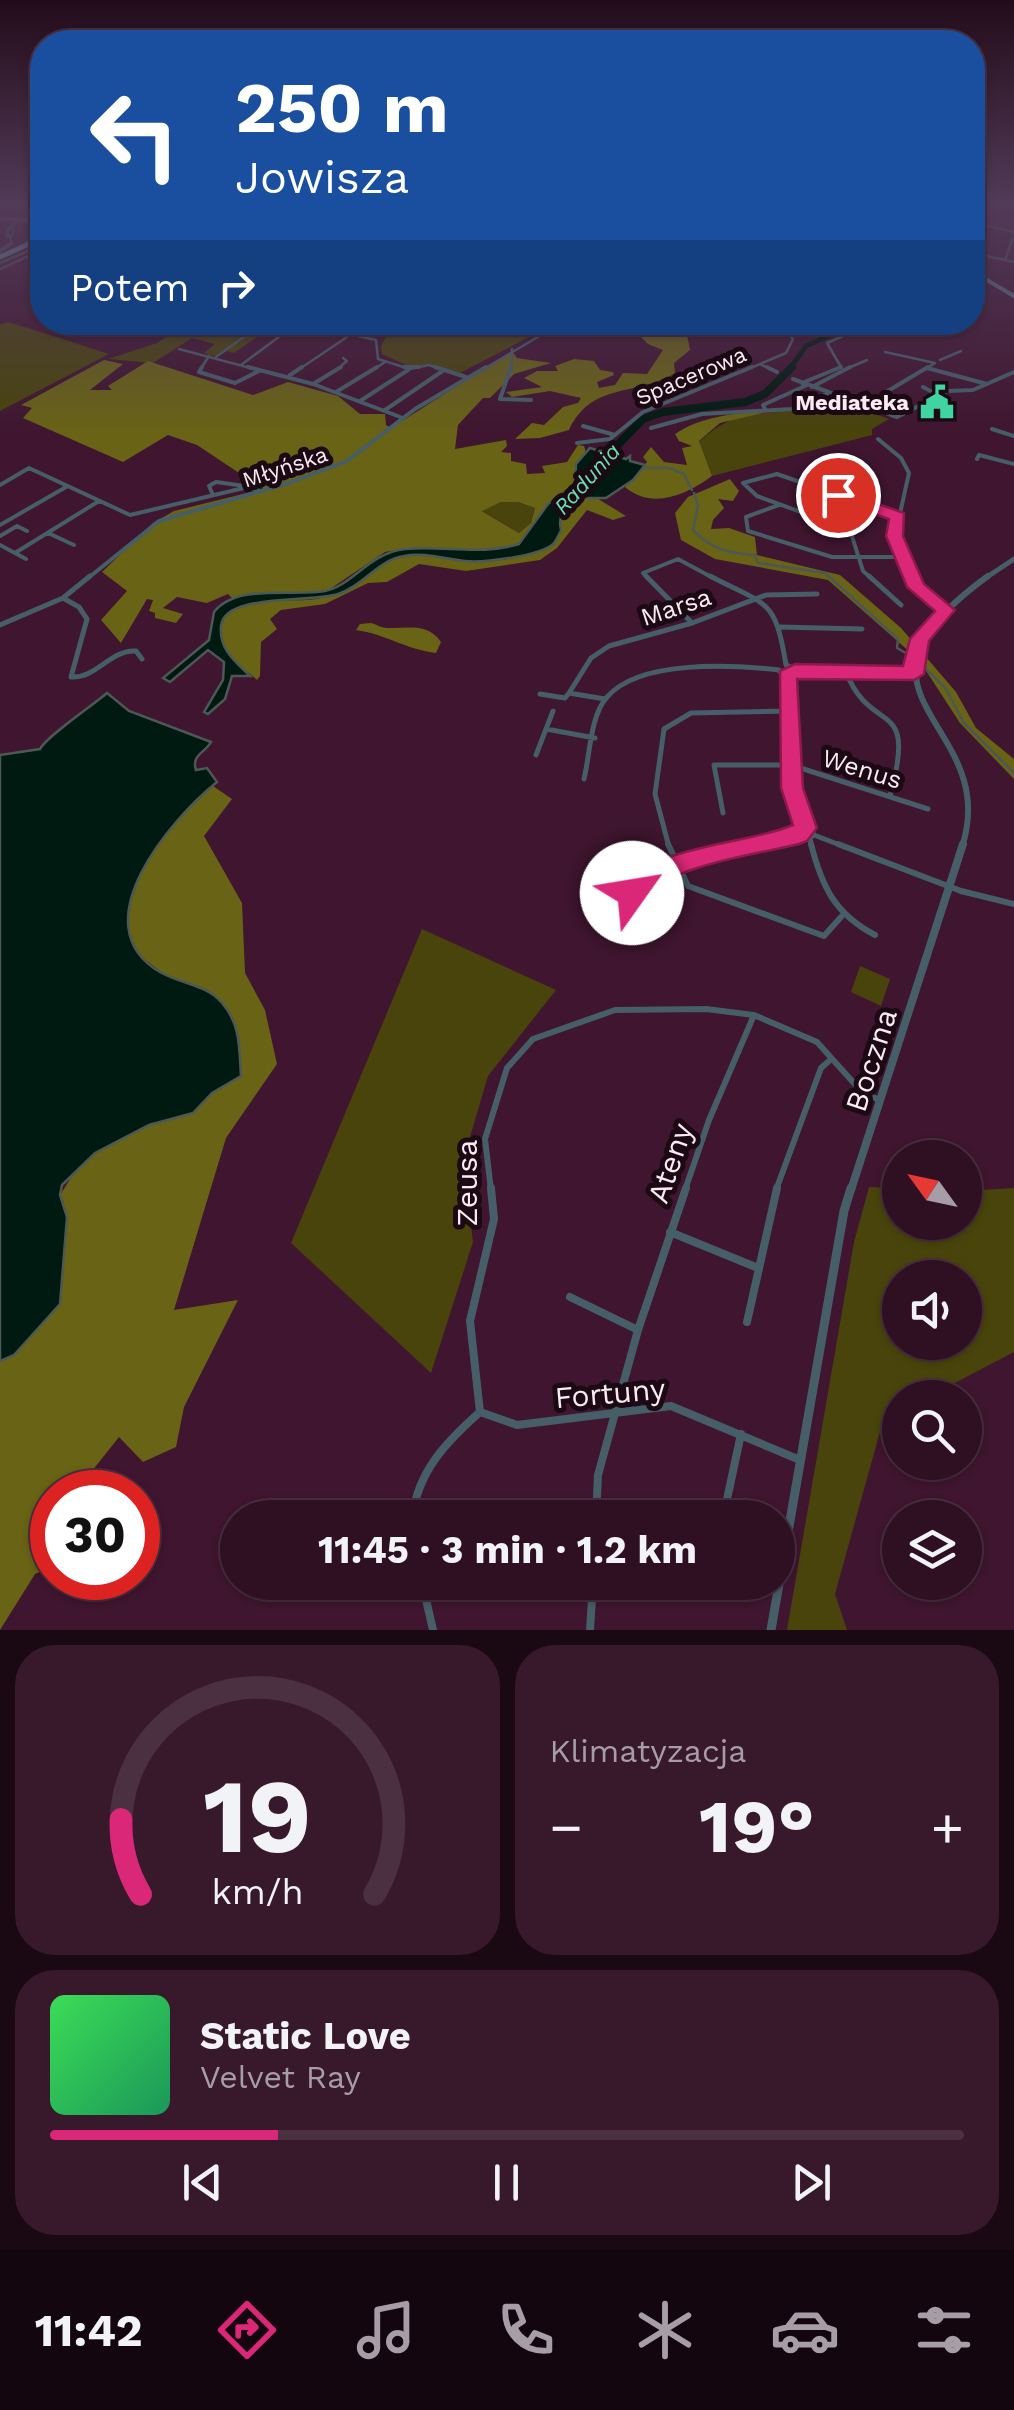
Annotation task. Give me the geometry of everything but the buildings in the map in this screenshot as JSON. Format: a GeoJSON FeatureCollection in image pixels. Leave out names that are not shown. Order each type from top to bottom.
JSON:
{"type":"FeatureCollection","features":[{"type":"Feature","properties":{"kind":"main road"},"geometry":{"type":"LineString","coordinates":[[987,281],[1012,295]]}},
{"type":"Feature","properties":{"kind":"street"},"geometry":{"type":"LineString","coordinates":[[247,335],[212,357],[199,372],[235,383],[262,370]]}},
{"type":"Feature","properties":{"kind":"street"},"geometry":{"type":"LineString","coordinates":[[241,364],[281,335]]}},
{"type":"Feature","properties":{"kind":"street"},"geometry":{"type":"LineString","coordinates":[[346,335],[376,340],[376,357],[410,369]]}},
{"type":"Feature","properties":{"kind":"street","name":"Młyńska"},"geometry":{"type":"LineString","coordinates":[[0,625],[63,598],[159,521],[336,467],[466,376],[539,335]]}},
{"type":"Feature","properties":{"kind":"street","name":"Spacerowa"},"geometry":{"type":"LineString","coordinates":[[577,443],[605,441],[642,412],[786,353],[792,344],[791,335]]}},
{"type":"Feature","properties":{"kind":"street"},"geometry":{"type":"LineString","coordinates":[[807,385],[841,367],[827,343],[847,335]]}},
{"type":"Feature","properties":{"kind":"street"},"geometry":{"type":"LineString","coordinates":[[288,377],[349,336]]}},
{"type":"Feature","properties":{"kind":"street"},"geometry":{"type":"LineString","coordinates":[[179,348],[313,384],[403,418]]}},
{"type":"Feature","properties":{"kind":"street"},"geometry":{"type":"LineString","coordinates":[[512,350],[511,374],[500,399],[530,400]]}},
{"type":"Feature","properties":{"kind":"street"},"geometry":{"type":"LineString","coordinates":[[884,352],[892,350],[938,362]]}},
{"type":"Feature","properties":{"kind":"street"},"geometry":{"type":"LineString","coordinates":[[904,350],[938,362]]}},
{"type":"Feature","properties":{"kind":"street"},"geometry":{"type":"LineString","coordinates":[[861,407],[961,351]]}},
{"type":"Feature","properties":{"kind":"street"},"geometry":{"type":"LineString","coordinates":[[313,384],[344,365],[347,361],[342,358]]}},
{"type":"Feature","properties":{"kind":"street"},"geometry":{"type":"LineString","coordinates":[[766,411],[763,405],[867,360]]}},
{"type":"Feature","properties":{"kind":"street"},"geometry":{"type":"LineString","coordinates":[[336,392],[386,362]]}},
{"type":"Feature","properties":{"kind":"street"},"geometry":{"type":"LineString","coordinates":[[760,364],[777,372]]}},
{"type":"Feature","properties":{"kind":"street"},"geometry":{"type":"LineString","coordinates":[[360,401],[410,369],[429,366],[466,376]]}},
{"type":"Feature","properties":{"kind":"street"},"geometry":{"type":"LineString","coordinates":[[927,368],[987,384]]}},
{"type":"Feature","properties":{"kind":"street"},"geometry":{"type":"LineString","coordinates":[[385,410],[444,370]]}},
{"type":"Feature","properties":{"kind":"street"},"geometry":{"type":"LineString","coordinates":[[793,379],[861,407],[898,417],[938,395],[987,384],[1014,372]]}},
{"type":"Feature","properties":{"kind":"street"},"geometry":{"type":"LineString","coordinates":[[923,387],[938,395]]}},
{"type":"Feature","properties":{"kind":"street"},"geometry":{"type":"LineString","coordinates":[[651,428],[702,414],[796,408],[827,394]]}},
{"type":"Feature","properties":{"kind":"street"},"geometry":{"type":"LineString","coordinates":[[583,426],[615,435]]}},
{"type":"Feature","properties":{"kind":"street"},"geometry":{"type":"LineString","coordinates":[[992,430],[1014,436]]}},
{"type":"Feature","properties":{"kind":"street"},"geometry":{"type":"LineString","coordinates":[[878,439],[902,459],[909,474],[894,536],[902,557],[918,591],[946,610]]}},
{"type":"Feature","properties":{"kind":"street"},"geometry":{"type":"LineString","coordinates":[[977,459],[979,455],[1014,464]]}},
{"type":"Feature","properties":{"kind":"street"},"geometry":{"type":"LineString","coordinates":[[0,484],[29,468],[130,515],[248,487]]}},
{"type":"Feature","properties":{"kind":"street"},"geometry":{"type":"LineString","coordinates":[[898,516],[778,474],[742,483],[757,496],[850,530],[863,570],[901,605]]}},
{"type":"Feature","properties":{"kind":"street"},"geometry":{"type":"LineString","coordinates":[[213,495],[209,486],[216,482],[260,492]]}},
{"type":"Feature","properties":{"kind":"street"},"geometry":{"type":"LineString","coordinates":[[0,526],[68,486]]}},
{"type":"Feature","properties":{"kind":"street"},"geometry":{"type":"LineString","coordinates":[[15,553],[100,501]]}},
{"type":"Feature","properties":{"kind":"street"},"geometry":{"type":"LineString","coordinates":[[780,505],[746,517],[748,531],[832,557],[902,557]]}},
{"type":"Feature","properties":{"kind":"street"},"geometry":{"type":"LineString","coordinates":[[0,536],[17,526],[26,531]]}},
{"type":"Feature","properties":{"kind":"street"},"geometry":{"type":"LineString","coordinates":[[48,533],[74,545]]}},
{"type":"Feature","properties":{"kind":"street"},"geometry":{"type":"LineString","coordinates":[[0,545],[26,559]]}},
{"type":"Feature","properties":{"kind":"street"},"geometry":{"type":"LineString","coordinates":[[786,665],[795,670],[914,674],[913,658],[920,639],[977,582],[1014,558]]}},
{"type":"Feature","properties":{"kind":"street"},"geometry":{"type":"LineString","coordinates":[[692,623],[643,573],[678,560],[772,610],[780,627],[786,665]]}},
{"type":"Feature","properties":{"kind":"street","name":"Marsa"},"geometry":{"type":"LineString","coordinates":[[569,694],[591,658],[609,646],[692,623],[766,595],[817,594]]}},
{"type":"Feature","properties":{"kind":"street"},"geometry":{"type":"LineString","coordinates":[[63,598],[79,607],[87,620],[71,677],[82,678],[125,650],[136,651],[142,659]]}},
{"type":"Feature","properties":{"kind":"street"},"geometry":{"type":"LineString","coordinates":[[780,627],[862,629]]}},
{"type":"Feature","properties":{"kind":"street"},"geometry":{"type":"LineString","coordinates":[[779,670],[786,665]]}},
{"type":"Feature","properties":{"kind":"street"},"geometry":{"type":"LineString","coordinates":[[584,778],[605,699],[625,684],[689,668],[779,670],[787,676],[792,788],[812,837],[824,892],[841,918],[876,935]]}},
{"type":"Feature","properties":{"kind":"street"},"geometry":{"type":"LineString","coordinates":[[787,676],[795,670]]}},
{"type":"Feature","properties":{"kind":"street"},"geometry":{"type":"LineString","coordinates":[[846,672],[858,697],[898,730],[902,743],[890,796]]}},
{"type":"Feature","properties":{"kind":"street","name":"Boczna"},"geometry":{"type":"LineString","coordinates":[[771,1630],[844,1211],[967,832],[966,794],[954,755],[920,697],[914,674]]}},
{"type":"Feature","properties":{"kind":"street"},"geometry":{"type":"LineString","coordinates":[[540,694],[605,699]]}},
{"type":"Feature","properties":{"kind":"street"},"geometry":{"type":"LineString","coordinates":[[536,754],[553,711]]}},
{"type":"Feature","properties":{"kind":"street"},"geometry":{"type":"LineString","coordinates":[[790,711],[690,712],[664,729],[652,797],[657,824],[688,886],[824,936],[841,918]]}},
{"type":"Feature","properties":{"kind":"street"},"geometry":{"type":"LineString","coordinates":[[546,729],[595,738]]}},
{"type":"Feature","properties":{"kind":"street","name":"Wenus"},"geometry":{"type":"LineString","coordinates":[[722,812],[714,765],[792,765],[928,808]]}},
{"type":"Feature","properties":{"kind":"street"},"geometry":{"type":"LineString","coordinates":[[632,893],[641,882],[678,865],[799,834],[806,828]]}},
{"type":"Feature","properties":{"kind":"street"},"geometry":{"type":"LineString","coordinates":[[799,834],[951,887],[1014,904]]}},
{"type":"Feature","properties":{"kind":"street","name":"Zeusa"},"geometry":{"type":"LineString","coordinates":[[480,1412],[470,1321],[494,1220],[485,1139],[507,1068],[533,1039],[615,1010],[706,1008],[754,1015],[817,1042],[861,1091],[882,1101]]}},
{"type":"Feature","properties":{"kind":"street","name":"Ateny"},"geometry":{"type":"LineString","coordinates":[[597,1500],[598,1476],[638,1330],[709,1120],[754,1015]]}},
{"type":"Feature","properties":{"kind":"street"},"geometry":{"type":"LineString","coordinates":[[747,1322],[780,1174],[815,1082],[830,1060]]}},
{"type":"Feature","properties":{"kind":"street"},"geometry":{"type":"LineString","coordinates":[[670,1232],[758,1268]]}},
{"type":"Feature","properties":{"kind":"street"},"geometry":{"type":"LineString","coordinates":[[570,1297],[638,1330]]}},
{"type":"Feature","properties":{"kind":"street","name":"Fortuny"},"geometry":{"type":"LineString","coordinates":[[480,1412],[516,1425],[671,1406],[802,1461]]}},
{"type":"Feature","properties":{"kind":"street"},"geometry":{"type":"LineString","coordinates":[[416,1500],[419,1483],[436,1455],[480,1412]]}},
{"type":"Feature","properties":{"kind":"street"},"geometry":{"type":"LineString","coordinates":[[727,1500],[741,1434]]}},
{"type":"Feature","properties":{"kind":"street"},"geometry":{"type":"LineString","coordinates":[[426,1600],[433,1630]]}},
{"type":"Feature","properties":{"kind":"street"},"geometry":{"type":"LineString","coordinates":[[590,1630],[592,1600]]}},
{"type":"Feature","properties":{"kind":"shaded area"},"geometry":{"type":"Polygon","coordinates":[[[9,322],[30,329],[30,335],[50,335],[109,354],[0,411],[0,324],[9,322]]]}},
{"type":"Feature","properties":{"kind":"shaded area"},"geometry":{"type":"Polygon","coordinates":[[[169,335],[260,335],[234,353],[226,351],[217,357],[204,353],[215,344],[192,338],[153,363],[108,359],[157,343],[169,335]]]}},
{"type":"Feature","properties":{"kind":"shaded area"},"geometry":{"type":"Polygon","coordinates":[[[387,335],[533,335],[460,373],[429,364],[410,367],[382,354],[381,346],[387,335]]]}},
{"type":"Feature","properties":{"kind":"shaded area"},"geometry":{"type":"Polygon","coordinates":[[[639,335],[687,335],[690,350],[674,363],[675,373],[602,397],[579,414],[569,430],[540,438],[515,439],[532,423],[544,425],[563,407],[578,403],[581,398],[550,391],[512,397],[506,392],[542,387],[524,378],[537,371],[558,371],[555,366],[574,359],[594,361],[600,370],[613,372],[614,375],[597,382],[599,388],[615,385],[623,373],[647,374],[663,350],[639,335]]]}},
{"type":"Feature","properties":{"kind":"shaded area"},"geometry":{"type":"Polygon","coordinates":[[[512,351],[517,358],[551,363],[514,374],[490,398],[483,398],[458,425],[455,449],[506,440],[507,446],[501,452],[511,453],[511,461],[526,464],[527,474],[545,473],[542,466],[567,462],[578,445],[584,446],[586,453],[573,475],[575,485],[548,504],[519,544],[477,552],[385,552],[327,591],[233,599],[228,594],[207,603],[177,597],[163,608],[183,614],[176,623],[155,618],[155,613],[149,611],[153,600],[147,599],[121,643],[101,620],[127,591],[102,572],[153,523],[174,511],[263,489],[197,445],[168,435],[123,462],[23,418],[32,408],[21,405],[104,360],[123,364],[90,390],[112,390],[108,386],[148,361],[253,395],[288,382],[338,396],[360,414],[385,414],[386,425],[391,428],[512,351]],[[501,502],[482,511],[519,533],[531,523],[535,508],[501,502]]]}},
{"type":"Feature","properties":{"kind":"shaded area"},"geometry":{"type":"Polygon","coordinates":[[[829,398],[889,419],[872,429],[872,435],[712,476],[699,442],[710,432],[741,417],[795,409],[829,398]]]}},
{"type":"Feature","properties":{"kind":"shaded area"},"geometry":{"type":"Polygon","coordinates":[[[771,411],[720,423],[699,441],[712,476],[691,489],[658,499],[635,494],[625,487],[647,462],[643,457],[651,447],[664,462],[687,465],[682,448],[692,446],[679,441],[675,434],[686,428],[721,416],[771,411]]]}},
{"type":"Feature","properties":{"kind":"shaded area"},"geometry":{"type":"Polygon","coordinates":[[[730,479],[739,491],[733,501],[718,499],[724,508],[713,520],[711,529],[729,528],[755,537],[757,555],[840,575],[901,628],[956,692],[976,728],[1014,759],[1014,779],[960,723],[919,660],[828,580],[715,559],[681,540],[675,513],[688,497],[730,479]]]}},
{"type":"Feature","properties":{"kind":"shaded area"},"geometry":{"type":"Polygon","coordinates":[[[590,488],[598,493],[595,497],[626,516],[613,520],[587,510],[557,548],[540,560],[466,571],[419,564],[387,582],[368,583],[325,604],[281,610],[270,619],[277,629],[261,642],[257,680],[224,649],[224,620],[243,605],[331,595],[399,557],[490,561],[519,557],[544,547],[561,530],[566,508],[586,497],[585,491],[590,488]]]}},
{"type":"Feature","properties":{"kind":"shaded area"},"geometry":{"type":"Polygon","coordinates":[[[501,502],[535,508],[531,523],[519,533],[481,510],[501,502]]]}},
{"type":"Feature","properties":{"kind":"shaded area"},"geometry":{"type":"Polygon","coordinates":[[[360,624],[385,628],[423,629],[441,642],[436,653],[356,630],[360,624]]]}},
{"type":"Feature","properties":{"kind":"shaded area"},"geometry":{"type":"Polygon","coordinates":[[[213,786],[232,799],[204,836],[242,903],[245,973],[265,1010],[277,1064],[226,1138],[174,1310],[238,1300],[184,1407],[176,1447],[143,1462],[119,1437],[93,1470],[30,1470],[30,1582],[0,1630],[0,1361],[14,1355],[64,1203],[60,1195],[79,1165],[95,1153],[149,1125],[193,1113],[212,1093],[241,1075],[236,1029],[223,1004],[208,992],[164,973],[144,959],[133,948],[127,927],[129,904],[149,858],[213,786]]]}},
{"type":"Feature","properties":{"kind":"shaded area"},"geometry":{"type":"Polygon","coordinates":[[[422,929],[556,990],[488,1076],[463,1161],[473,1242],[431,1373],[291,1243],[422,929]]]}},
{"type":"Feature","properties":{"kind":"shaded area"},"geometry":{"type":"Polygon","coordinates":[[[860,966],[890,979],[881,1006],[851,992],[860,966]]]}},
{"type":"Feature","properties":{"kind":"shaded area"},"geometry":{"type":"Polygon","coordinates":[[[869,1187],[882,1188],[882,1240],[982,1240],[982,1190],[1014,1188],[1014,1352],[960,1380],[882,1380],[882,1427],[835,1594],[847,1630],[787,1630],[854,1242],[869,1187]]]}},
{"type":"Feature","properties":{"kind":"water"},"geometry":{"type":"Polygon","coordinates":[[[590,448],[626,459],[630,456],[630,461],[645,465],[633,480],[606,498],[579,498],[570,505],[562,515],[558,536],[547,548],[484,561],[404,556],[386,562],[338,594],[237,608],[226,616],[221,634],[229,654],[250,676],[232,676],[225,699],[208,714],[204,712],[223,680],[224,662],[208,650],[170,682],[163,678],[209,640],[214,612],[236,597],[325,591],[344,583],[381,557],[405,549],[490,549],[519,544],[548,504],[575,485],[576,464],[590,448]]]}},
{"type":"Feature","properties":{"kind":"water"},"geometry":{"type":"Polygon","coordinates":[[[107,693],[129,711],[211,742],[195,765],[196,770],[207,768],[217,782],[178,820],[141,873],[131,901],[128,928],[137,952],[160,972],[208,992],[222,1003],[236,1028],[241,1076],[212,1093],[193,1113],[149,1125],[95,1153],[62,1185],[60,1195],[67,1217],[60,1304],[14,1355],[0,1361],[0,755],[40,749],[107,693]]]}},
{"type":"Feature","properties":{"kind":"waterway","name":"Radunia"},"geometry":{"type":"LineString","coordinates":[[789,370],[806,346],[830,335]]}},
{"type":"Feature","properties":{"kind":"waterway","name":"Radunia"},"geometry":{"type":"LineString","coordinates":[[789,370],[792,367]]}},
{"type":"Feature","properties":{"kind":"waterway","name":"Radunia"},"geometry":{"type":"LineString","coordinates":[[600,463],[643,419],[663,412],[745,402],[765,394],[789,370]]}},
{"type":"Feature","properties":{"kind":"waterway"},"geometry":{"type":"LineString","coordinates":[[643,468],[669,468],[684,474],[692,490]]}},
{"type":"Feature","properties":{"kind":"waterway"},"geometry":{"type":"LineString","coordinates":[[694,493],[698,505],[693,530],[707,542],[728,551],[755,555],[758,563],[825,573],[898,639],[897,648],[909,655]]}},
{"type":"Feature","properties":{"kind":"waterway"},"geometry":{"type":"LineString","coordinates":[[918,661],[946,689],[964,723],[1014,773]]}},
{"type":"Feature","properties":{"kind":"place","name":"Mediateka"},"geometry":{"type":"Point","coordinates":[937,402]}},
{"type":"Feature","properties":{"kind":"route"},"geometry":{"type":"LineString","coordinates":[[632,893],[641,882],[678,865],[799,834],[800,829],[806,828],[792,788],[787,676],[794,675],[795,670],[914,674],[916,647],[946,610],[928,600],[916,587],[894,536],[898,516],[838,495]]}}]}
